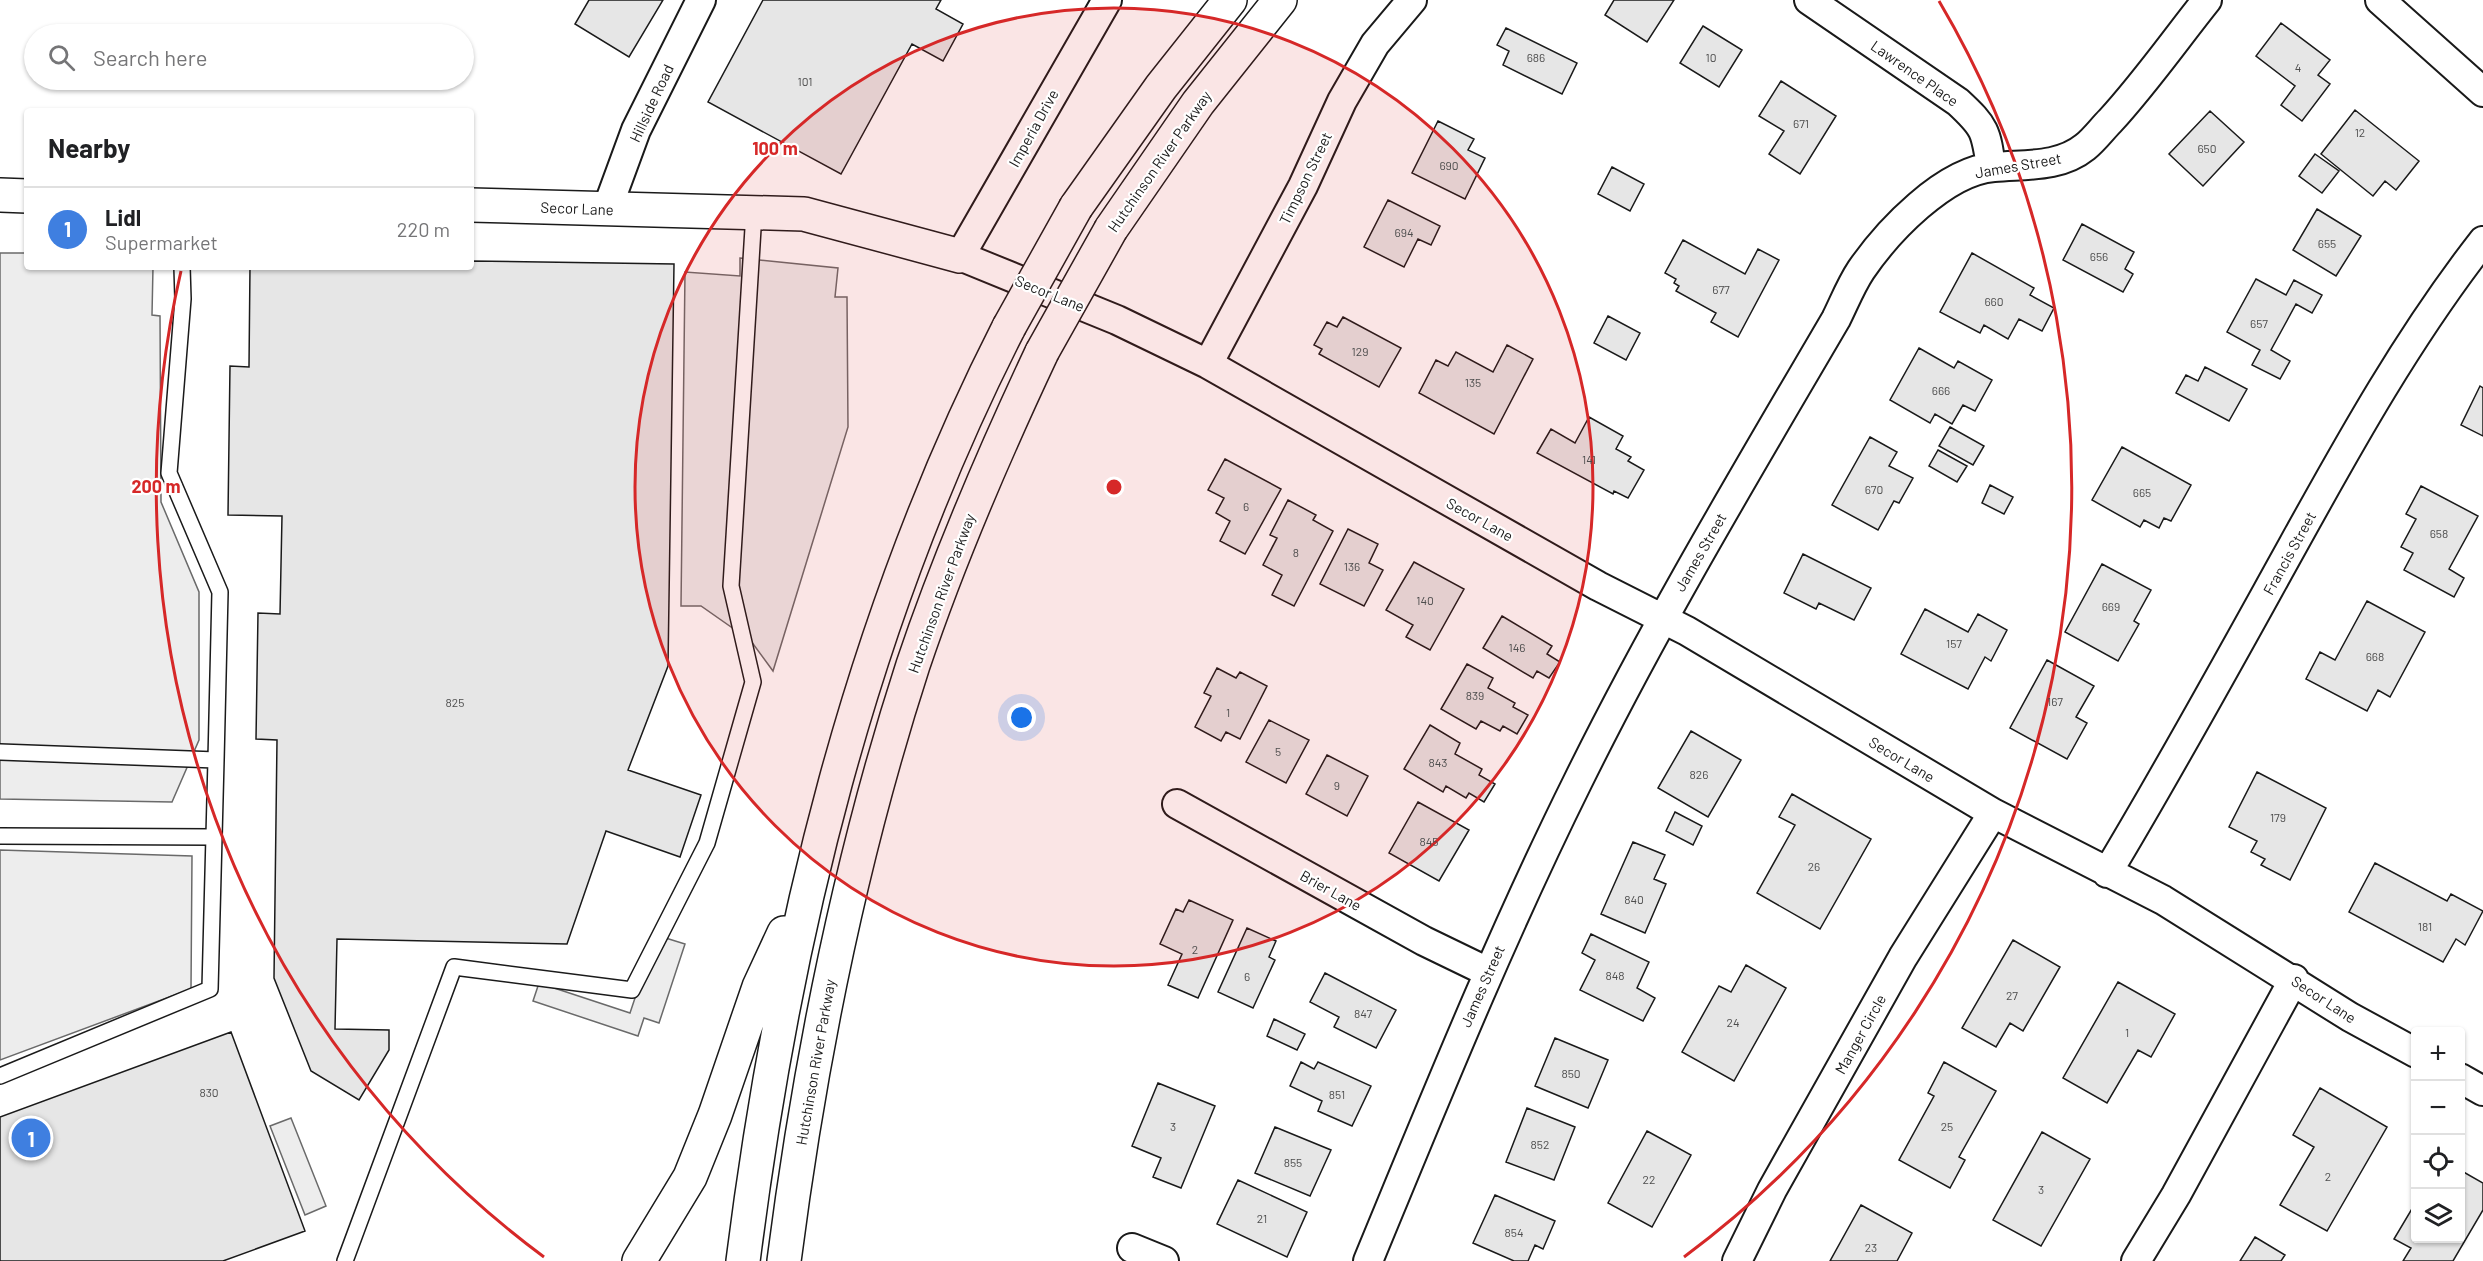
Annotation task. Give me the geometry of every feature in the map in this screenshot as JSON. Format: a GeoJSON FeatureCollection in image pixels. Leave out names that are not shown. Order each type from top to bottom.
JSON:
{"type":"FeatureCollection","features":[{"type":"Feature","properties":{"kind":"main road"},"geometry":{"type":"LineString","coordinates":[[743,1261],[774,1054],[812,871],[857,702],[892,597],[933,488],[1009,327],[1076,207],[1161,87],[1230,0]]}},
{"type":"Feature","properties":{"kind":"main road","name":"Hutchinson River Parkway"},"geometry":{"type":"LineString","coordinates":[[785,1260],[815,1049],[853,880],[885,758],[914,665],[947,574],[995,455],[1042,352],[1111,229],[1198,103],[1280,0]]}},
{"type":"Feature","properties":{"kind":"main road"},"geometry":{"type":"LineString","coordinates":[[0,195],[24,196]]}},
{"type":"Feature","properties":{"kind":"main road","name":"Secor Lane"},"geometry":{"type":"LineString","coordinates":[[474,205],[804,214],[960,256]]}},
{"type":"Feature","properties":{"kind":"main road"},"geometry":{"type":"LineString","coordinates":[[639,1261],[690,1177],[719,1106],[759,987],[812,871]]}},
{"type":"Feature","properties":{"kind":"street","name":"Hillside Road"},"geometry":{"type":"LineString","coordinates":[[607,209],[636,130],[701,0]]}},
{"type":"Feature","properties":{"kind":"street","name":"Imperia Drive"},"geometry":{"type":"LineString","coordinates":[[960,256],[1107,0]]}},
{"type":"Feature","properties":{"kind":"street","name":"Timpson Street"},"geometry":{"type":"LineString","coordinates":[[1208,364],[1302,186],[1342,101],[1375,44],[1412,0]]}},
{"type":"Feature","properties":{"kind":"street","name":"Lawrence Place"},"geometry":{"type":"LineString","coordinates":[[1809,0],[1959,102],[1977,119],[1987,134],[1991,167]]}},
{"type":"Feature","properties":{"kind":"street","name":"James Street"},"geometry":{"type":"LineString","coordinates":[[1368,1261],[1488,972],[1578,782],[1662,619],[1870,258],[1901,222],[1929,199],[1968,174],[1991,167],[2032,166],[2060,161],[2085,148],[2123,107],[2207,0]]}},
{"type":"Feature","properties":{"kind":"street"},"geometry":{"type":"LineString","coordinates":[[2380,0],[2483,92]]}},
{"type":"Feature","properties":{"kind":"street","name":"Francis Street"},"geometry":{"type":"LineString","coordinates":[[2107,873],[2170,768],[2356,432],[2435,304],[2483,241]]}},
{"type":"Feature","properties":{"kind":"street","name":"Secor Lane"},"geometry":{"type":"LineString","coordinates":[[960,256],[1117,320],[1208,364],[1578,574],[1662,619],[1993,813],[2163,900],[2294,979],[2350,1017],[2411,1051]]}},
{"type":"Feature","properties":{"kind":"street","name":"Brier Lane"},"geometry":{"type":"LineString","coordinates":[[1176,804],[1424,941],[1488,972]]}},
{"type":"Feature","properties":{"kind":"street","name":"Manger Circle"},"geometry":{"type":"LineString","coordinates":[[1737,1261],[1772,1190],[1903,957],[1993,813]]}},
{"type":"Feature","properties":{"kind":"street"},"geometry":{"type":"LineString","coordinates":[[2136,1261],[2176,1195],[2294,979]]}},
{"type":"Feature","properties":{"kind":"street"},"geometry":{"type":"LineString","coordinates":[[2465,1081],[2483,1091]]}},
{"type":"Feature","properties":{"kind":"street"},"geometry":{"type":"LineString","coordinates":[[1132,1248],[1164,1261]]}},
{"type":"Feature","properties":{"kind":"lane"},"geometry":{"type":"LineString","coordinates":[[345,1261],[454,967],[632,990],[706,843],[753,682],[731,586],[754,212]]}},
{"type":"Feature","properties":{"kind":"lane"},"geometry":{"type":"LineString","coordinates":[[0,1076],[210,989],[212,837],[220,592],[169,473],[183,299],[182,270]]}},
{"type":"Feature","properties":{"kind":"lane"},"geometry":{"type":"LineString","coordinates":[[0,752],[216,760]]}},
{"type":"Feature","properties":{"kind":"lane"},"geometry":{"type":"LineString","coordinates":[[0,836],[212,837]]}},
{"type":"Feature","properties":{"kind":"shaded area"},"geometry":{"type":"Polygon","coordinates":[[[0,253],[24,253],[24,270],[153,270],[152,315],[160,316],[161,502],[199,592],[199,740],[172,802],[0,799],[0,253]]]}},
{"type":"Feature","properties":{"kind":"shaded area"},"geometry":{"type":"Polygon","coordinates":[[[740,258],[838,268],[835,297],[847,297],[848,427],[773,671],[751,641],[701,606],[681,606],[685,272],[740,276],[740,258]]]}},
{"type":"Feature","properties":{"kind":"shaded area"},"geometry":{"type":"Polygon","coordinates":[[[0,850],[192,856],[191,989],[0,1060],[0,850]]]}},
{"type":"Feature","properties":{"kind":"shaded area"},"geometry":{"type":"Polygon","coordinates":[[[656,935],[685,944],[659,1023],[644,1018],[638,1036],[533,1001],[539,983],[630,1013],[656,935]]]}},
{"type":"Feature","properties":{"kind":"shaded area"},"geometry":{"type":"Polygon","coordinates":[[[291,1118],[326,1206],[305,1215],[270,1126],[291,1118]]]}},
{"type":"Feature","properties":{"kind":"building"},"geometry":{"type":"Polygon","coordinates":[[[589,0],[663,0],[629,57],[575,24],[589,0]]]}},
{"type":"Feature","properties":{"kind":"building"},"geometry":{"type":"Polygon","coordinates":[[[763,0],[941,0],[936,9],[963,24],[943,61],[912,44],[841,174],[708,102],[763,0]]]}},
{"type":"Feature","properties":{"kind":"building"},"geometry":{"type":"Polygon","coordinates":[[[1614,0],[1674,0],[1647,42],[1605,15],[1614,0]]]}},
{"type":"Feature","properties":{"kind":"building"},"geometry":{"type":"Polygon","coordinates":[[[2281,23],[2330,60],[2318,75],[2330,84],[2302,121],[2281,105],[2295,86],[2256,56],[2281,23]]]}},
{"type":"Feature","properties":{"kind":"building"},"geometry":{"type":"Polygon","coordinates":[[[1703,26],[1742,50],[1719,87],[1680,63],[1703,26]]]}},
{"type":"Feature","properties":{"kind":"building"},"geometry":{"type":"Polygon","coordinates":[[[1506,28],[1577,63],[1562,94],[1503,65],[1509,51],[1497,45],[1506,28]]]}},
{"type":"Feature","properties":{"kind":"building"},"geometry":{"type":"Polygon","coordinates":[[[1781,81],[1836,116],[1800,174],[1769,154],[1784,131],[1759,116],[1781,81]]]}},
{"type":"Feature","properties":{"kind":"building"},"geometry":{"type":"Polygon","coordinates":[[[2355,110],[2419,161],[2396,190],[2385,181],[2373,196],[2321,154],[2355,110]]]}},
{"type":"Feature","properties":{"kind":"building"},"geometry":{"type":"Polygon","coordinates":[[[2210,111],[2244,142],[2203,186],[2169,154],[2210,111]]]}},
{"type":"Feature","properties":{"kind":"building"},"geometry":{"type":"Polygon","coordinates":[[[1438,121],[1474,139],[1468,150],[1485,158],[1465,199],[1412,173],[1438,121]]]}},
{"type":"Feature","properties":{"kind":"building"},"geometry":{"type":"Polygon","coordinates":[[[2315,154],[2339,171],[2322,193],[2299,176],[2315,154]]]}},
{"type":"Feature","properties":{"kind":"building"},"geometry":{"type":"Polygon","coordinates":[[[1612,167],[1644,184],[1630,211],[1598,194],[1612,167]]]}},
{"type":"Feature","properties":{"kind":"building"},"geometry":{"type":"Polygon","coordinates":[[[1388,200],[1440,226],[1431,245],[1418,239],[1404,267],[1364,247],[1388,200]]]}},
{"type":"Feature","properties":{"kind":"building"},"geometry":{"type":"Polygon","coordinates":[[[2317,209],[2361,236],[2336,276],[2293,250],[2317,209]]]}},
{"type":"Feature","properties":{"kind":"building"},"geometry":{"type":"Polygon","coordinates":[[[2082,224],[2134,252],[2125,269],[2133,274],[2123,292],[2063,260],[2082,224]]]}},
{"type":"Feature","properties":{"kind":"building"},"geometry":{"type":"Polygon","coordinates":[[[1683,240],[1745,274],[1758,249],[1779,260],[1738,337],[1711,322],[1716,313],[1676,291],[1679,286],[1674,283],[1676,279],[1665,273],[1683,240]]]}},
{"type":"Feature","properties":{"kind":"building"},"geometry":{"type":"Polygon","coordinates":[[[1972,253],[2034,288],[2030,295],[2054,308],[2042,331],[2019,319],[2008,339],[1984,325],[1980,333],[1940,312],[1972,253]]]}},
{"type":"Feature","properties":{"kind":"building"},"geometry":{"type":"Polygon","coordinates":[[[474,261],[674,264],[668,666],[628,770],[701,795],[680,857],[606,831],[567,944],[337,939],[335,1029],[389,1030],[389,1050],[359,1100],[311,1071],[274,978],[277,740],[256,739],[258,613],[280,614],[282,516],[228,515],[230,366],[249,367],[250,270],[474,270],[474,261]]]}},
{"type":"Feature","properties":{"kind":"building"},"geometry":{"type":"Polygon","coordinates":[[[2256,279],[2286,295],[2294,280],[2322,295],[2312,313],[2296,304],[2271,350],[2290,361],[2280,379],[2252,365],[2260,350],[2227,332],[2256,279]]]}},
{"type":"Feature","properties":{"kind":"building"},"geometry":{"type":"Polygon","coordinates":[[[1608,316],[1640,333],[1626,360],[1594,343],[1608,316]]]}},
{"type":"Feature","properties":{"kind":"building"},"geometry":{"type":"Polygon","coordinates":[[[1343,317],[1401,348],[1379,387],[1319,354],[1322,349],[1314,345],[1327,322],[1337,327],[1343,317]]]}},
{"type":"Feature","properties":{"kind":"building"},"geometry":{"type":"Polygon","coordinates":[[[1507,345],[1533,359],[1494,434],[1419,393],[1436,360],[1448,366],[1456,352],[1493,372],[1507,345]]]}},
{"type":"Feature","properties":{"kind":"building"},"geometry":{"type":"Polygon","coordinates":[[[1919,348],[1954,368],[1958,361],[1992,380],[1975,411],[1963,405],[1952,424],[1935,414],[1930,423],[1890,400],[1919,348]]]}},
{"type":"Feature","properties":{"kind":"building"},"geometry":{"type":"Polygon","coordinates":[[[2205,367],[2247,389],[2229,421],[2176,393],[2186,375],[2198,381],[2205,367]]]}},
{"type":"Feature","properties":{"kind":"building"},"geometry":{"type":"Polygon","coordinates":[[[2480,386],[2483,388],[2483,436],[2461,425],[2480,386]]]}},
{"type":"Feature","properties":{"kind":"building"},"geometry":{"type":"Polygon","coordinates":[[[1589,417],[1623,436],[1616,449],[1631,457],[1628,461],[1644,470],[1628,498],[1614,491],[1613,494],[1537,453],[1551,429],[1575,443],[1589,417]]]}},
{"type":"Feature","properties":{"kind":"building"},"geometry":{"type":"Polygon","coordinates":[[[1950,427],[1984,446],[1973,465],[1939,446],[1950,427]]]}},
{"type":"Feature","properties":{"kind":"building"},"geometry":{"type":"Polygon","coordinates":[[[1870,437],[1897,452],[1889,466],[1913,478],[1899,503],[1894,501],[1878,530],[1832,505],[1870,437]]]}},
{"type":"Feature","properties":{"kind":"building"},"geometry":{"type":"Polygon","coordinates":[[[2122,447],[2191,485],[2171,521],[2164,518],[2159,528],[2144,520],[2140,527],[2092,500],[2122,447]]]}},
{"type":"Feature","properties":{"kind":"building"},"geometry":{"type":"Polygon","coordinates":[[[1938,450],[1967,466],[1957,482],[1929,466],[1938,450]]]}},
{"type":"Feature","properties":{"kind":"building"},"geometry":{"type":"Polygon","coordinates":[[[1225,459],[1281,489],[1245,554],[1220,541],[1230,521],[1216,513],[1224,498],[1208,490],[1225,459]]]}},
{"type":"Feature","properties":{"kind":"building"},"geometry":{"type":"Polygon","coordinates":[[[1990,485],[2013,497],[2004,514],[1982,503],[1990,485]]]}},
{"type":"Feature","properties":{"kind":"building"},"geometry":{"type":"Polygon","coordinates":[[[2421,486],[2478,516],[2449,569],[2464,578],[2454,597],[2404,570],[2413,553],[2401,547],[2416,519],[2406,514],[2421,486]]]}},
{"type":"Feature","properties":{"kind":"building"},"geometry":{"type":"Polygon","coordinates":[[[1288,500],[1316,515],[1313,520],[1333,531],[1294,606],[1272,595],[1282,575],[1263,565],[1277,538],[1270,535],[1288,500]]]}},
{"type":"Feature","properties":{"kind":"building"},"geometry":{"type":"Polygon","coordinates":[[[1348,529],[1378,544],[1369,563],[1383,570],[1364,606],[1320,584],[1348,529]]]}},
{"type":"Feature","properties":{"kind":"building"},"geometry":{"type":"Polygon","coordinates":[[[1803,554],[1871,588],[1854,620],[1819,603],[1816,609],[1784,593],[1803,554]]]}},
{"type":"Feature","properties":{"kind":"building"},"geometry":{"type":"Polygon","coordinates":[[[1414,562],[1464,589],[1430,650],[1406,637],[1413,625],[1386,610],[1414,562]]]}},
{"type":"Feature","properties":{"kind":"building"},"geometry":{"type":"Polygon","coordinates":[[[2102,564],[2151,590],[2134,621],[2139,624],[2118,661],[2065,632],[2102,564]]]}},
{"type":"Feature","properties":{"kind":"building"},"geometry":{"type":"Polygon","coordinates":[[[2367,601],[2425,632],[2390,697],[2378,690],[2367,711],[2306,679],[2320,652],[2335,660],[2367,601]]]}},
{"type":"Feature","properties":{"kind":"building"},"geometry":{"type":"Polygon","coordinates":[[[1925,609],[1968,632],[1978,614],[2007,630],[1991,661],[1985,657],[1968,689],[1901,654],[1925,609]]]}},
{"type":"Feature","properties":{"kind":"building"},"geometry":{"type":"Polygon","coordinates":[[[1502,616],[1552,646],[1547,654],[1560,662],[1549,678],[1537,671],[1533,678],[1483,648],[1502,616]]]}},
{"type":"Feature","properties":{"kind":"building"},"geometry":{"type":"Polygon","coordinates":[[[2047,660],[2094,686],[2076,717],[2087,723],[2067,759],[2010,728],[2047,660]]]}},
{"type":"Feature","properties":{"kind":"building"},"geometry":{"type":"Polygon","coordinates":[[[1467,664],[1493,678],[1488,688],[1515,703],[1513,707],[1528,715],[1517,734],[1503,726],[1500,731],[1481,721],[1476,729],[1441,709],[1467,664]]]}},
{"type":"Feature","properties":{"kind":"building"},"geometry":{"type":"Polygon","coordinates":[[[1217,668],[1236,678],[1240,672],[1267,686],[1240,739],[1226,732],[1221,741],[1195,727],[1211,696],[1204,693],[1217,668]]]}},
{"type":"Feature","properties":{"kind":"building"},"geometry":{"type":"Polygon","coordinates":[[[1269,720],[1309,740],[1286,783],[1246,762],[1269,720]]]}},
{"type":"Feature","properties":{"kind":"building"},"geometry":{"type":"Polygon","coordinates":[[[1430,725],[1460,743],[1455,754],[1482,769],[1479,775],[1495,784],[1484,802],[1469,793],[1466,798],[1446,786],[1443,792],[1404,769],[1430,725]]]}},
{"type":"Feature","properties":{"kind":"building"},"geometry":{"type":"Polygon","coordinates":[[[1691,731],[1741,760],[1708,817],[1658,788],[1691,731]]]}},
{"type":"Feature","properties":{"kind":"building"},"geometry":{"type":"Polygon","coordinates":[[[1327,755],[1368,776],[1347,816],[1306,794],[1327,755]]]}},
{"type":"Feature","properties":{"kind":"building"},"geometry":{"type":"Polygon","coordinates":[[[2257,772],[2326,808],[2290,880],[2261,865],[2265,859],[2251,852],[2257,841],[2229,827],[2257,772]]]}},
{"type":"Feature","properties":{"kind":"building"},"geometry":{"type":"Polygon","coordinates":[[[1792,794],[1871,839],[1820,929],[1757,893],[1795,825],[1779,817],[1792,794]]]}},
{"type":"Feature","properties":{"kind":"building"},"geometry":{"type":"Polygon","coordinates":[[[1418,802],[1469,830],[1439,881],[1389,853],[1418,802]]]}},
{"type":"Feature","properties":{"kind":"building"},"geometry":{"type":"Polygon","coordinates":[[[1675,812],[1702,826],[1693,845],[1666,831],[1675,812]]]}},
{"type":"Feature","properties":{"kind":"building"},"geometry":{"type":"Polygon","coordinates":[[[1633,842],[1665,855],[1654,879],[1666,884],[1645,933],[1601,914],[1633,842]]]}},
{"type":"Feature","properties":{"kind":"building"},"geometry":{"type":"Polygon","coordinates":[[[2375,863],[2447,901],[2451,894],[2483,911],[2465,945],[2456,939],[2443,962],[2349,912],[2375,863]]]}},
{"type":"Feature","properties":{"kind":"building"},"geometry":{"type":"Polygon","coordinates":[[[1189,900],[1233,920],[1198,998],[1168,985],[1182,954],[1160,944],[1176,909],[1183,912],[1189,900]]]}},
{"type":"Feature","properties":{"kind":"building"},"geometry":{"type":"Polygon","coordinates":[[[1247,928],[1276,941],[1269,957],[1275,960],[1253,1008],[1218,992],[1247,928]]]}},
{"type":"Feature","properties":{"kind":"building"},"geometry":{"type":"Polygon","coordinates":[[[1591,934],[1649,962],[1637,988],[1655,998],[1643,1021],[1580,990],[1595,960],[1582,953],[1591,934]]]}},
{"type":"Feature","properties":{"kind":"building"},"geometry":{"type":"Polygon","coordinates":[[[2013,940],[2060,967],[2023,1031],[2010,1023],[1996,1047],[1962,1028],[2013,940]]]}},
{"type":"Feature","properties":{"kind":"building"},"geometry":{"type":"Polygon","coordinates":[[[1746,965],[1786,988],[1734,1081],[1682,1052],[1719,986],[1731,992],[1746,965]]]}},
{"type":"Feature","properties":{"kind":"building"},"geometry":{"type":"Polygon","coordinates":[[[1325,973],[1396,1010],[1376,1048],[1334,1027],[1339,1017],[1310,1002],[1325,973]]]}},
{"type":"Feature","properties":{"kind":"building"},"geometry":{"type":"Polygon","coordinates":[[[2118,982],[2175,1014],[2151,1057],[2138,1050],[2107,1103],[2063,1078],[2118,982]]]}},
{"type":"Feature","properties":{"kind":"building"},"geometry":{"type":"Polygon","coordinates":[[[1274,1019],[1305,1034],[1297,1050],[1267,1036],[1274,1019]]]}},
{"type":"Feature","properties":{"kind":"building"},"geometry":{"type":"Polygon","coordinates":[[[231,1032],[305,1231],[223,1261],[0,1261],[0,1117],[231,1032]]]}},
{"type":"Feature","properties":{"kind":"building"},"geometry":{"type":"Polygon","coordinates":[[[1555,1038],[1608,1060],[1588,1108],[1535,1086],[1555,1038]]]}},
{"type":"Feature","properties":{"kind":"building"},"geometry":{"type":"Polygon","coordinates":[[[1301,1062],[1314,1069],[1318,1062],[1371,1086],[1352,1126],[1318,1111],[1322,1101],[1290,1086],[1301,1062]]]}},
{"type":"Feature","properties":{"kind":"building"},"geometry":{"type":"Polygon","coordinates":[[[1944,1062],[1996,1091],[1959,1157],[1965,1160],[1950,1188],[1899,1160],[1934,1096],[1928,1093],[1944,1062]]]}},
{"type":"Feature","properties":{"kind":"building"},"geometry":{"type":"Polygon","coordinates":[[[1158,1083],[1215,1106],[1181,1188],[1153,1177],[1161,1158],[1132,1146],[1158,1083]]]}},
{"type":"Feature","properties":{"kind":"building"},"geometry":{"type":"Polygon","coordinates":[[[2320,1088],[2387,1127],[2327,1231],[2280,1205],[2314,1147],[2293,1135],[2320,1088]]]}},
{"type":"Feature","properties":{"kind":"building"},"geometry":{"type":"Polygon","coordinates":[[[1527,1108],[1575,1127],[1554,1180],[1506,1162],[1527,1108]]]}},
{"type":"Feature","properties":{"kind":"building"},"geometry":{"type":"Polygon","coordinates":[[[1275,1127],[1331,1150],[1310,1196],[1255,1173],[1275,1127]]]}},
{"type":"Feature","properties":{"kind":"building"},"geometry":{"type":"Polygon","coordinates":[[[1647,1131],[1691,1155],[1652,1227],[1608,1203],[1647,1131]]]}},
{"type":"Feature","properties":{"kind":"building"},"geometry":{"type":"Polygon","coordinates":[[[2042,1132],[2090,1159],[2041,1246],[1993,1220],[2042,1132]]]}},
{"type":"Feature","properties":{"kind":"building"},"geometry":{"type":"Polygon","coordinates":[[[2465,1173],[2483,1183],[2483,1210],[2465,1241],[2465,1173]]]}},
{"type":"Feature","properties":{"kind":"building"},"geometry":{"type":"Polygon","coordinates":[[[1238,1180],[1307,1212],[1287,1257],[1217,1224],[1238,1180]]]}},
{"type":"Feature","properties":{"kind":"building"},"geometry":{"type":"Polygon","coordinates":[[[1495,1195],[1555,1221],[1543,1249],[1535,1245],[1528,1261],[1514,1261],[1473,1243],[1495,1195]]]}},
{"type":"Feature","properties":{"kind":"building"},"geometry":{"type":"Polygon","coordinates":[[[1861,1205],[1912,1233],[1897,1261],[1830,1261],[1861,1205]]]}},
{"type":"Feature","properties":{"kind":"building"},"geometry":{"type":"Polygon","coordinates":[[[2411,1210],[2411,1243],[2464,1243],[2453,1261],[2403,1261],[2411,1248],[2394,1239],[2411,1210]]]}},
{"type":"Feature","properties":{"kind":"building"},"geometry":{"type":"Polygon","coordinates":[[[2255,1237],[2285,1255],[2281,1261],[2240,1261],[2255,1237]]]}},
{"type":"Feature","properties":{"kind":"place","name":"Lidl"},"geometry":{"type":"Point","coordinates":[31,1138]}}]}
